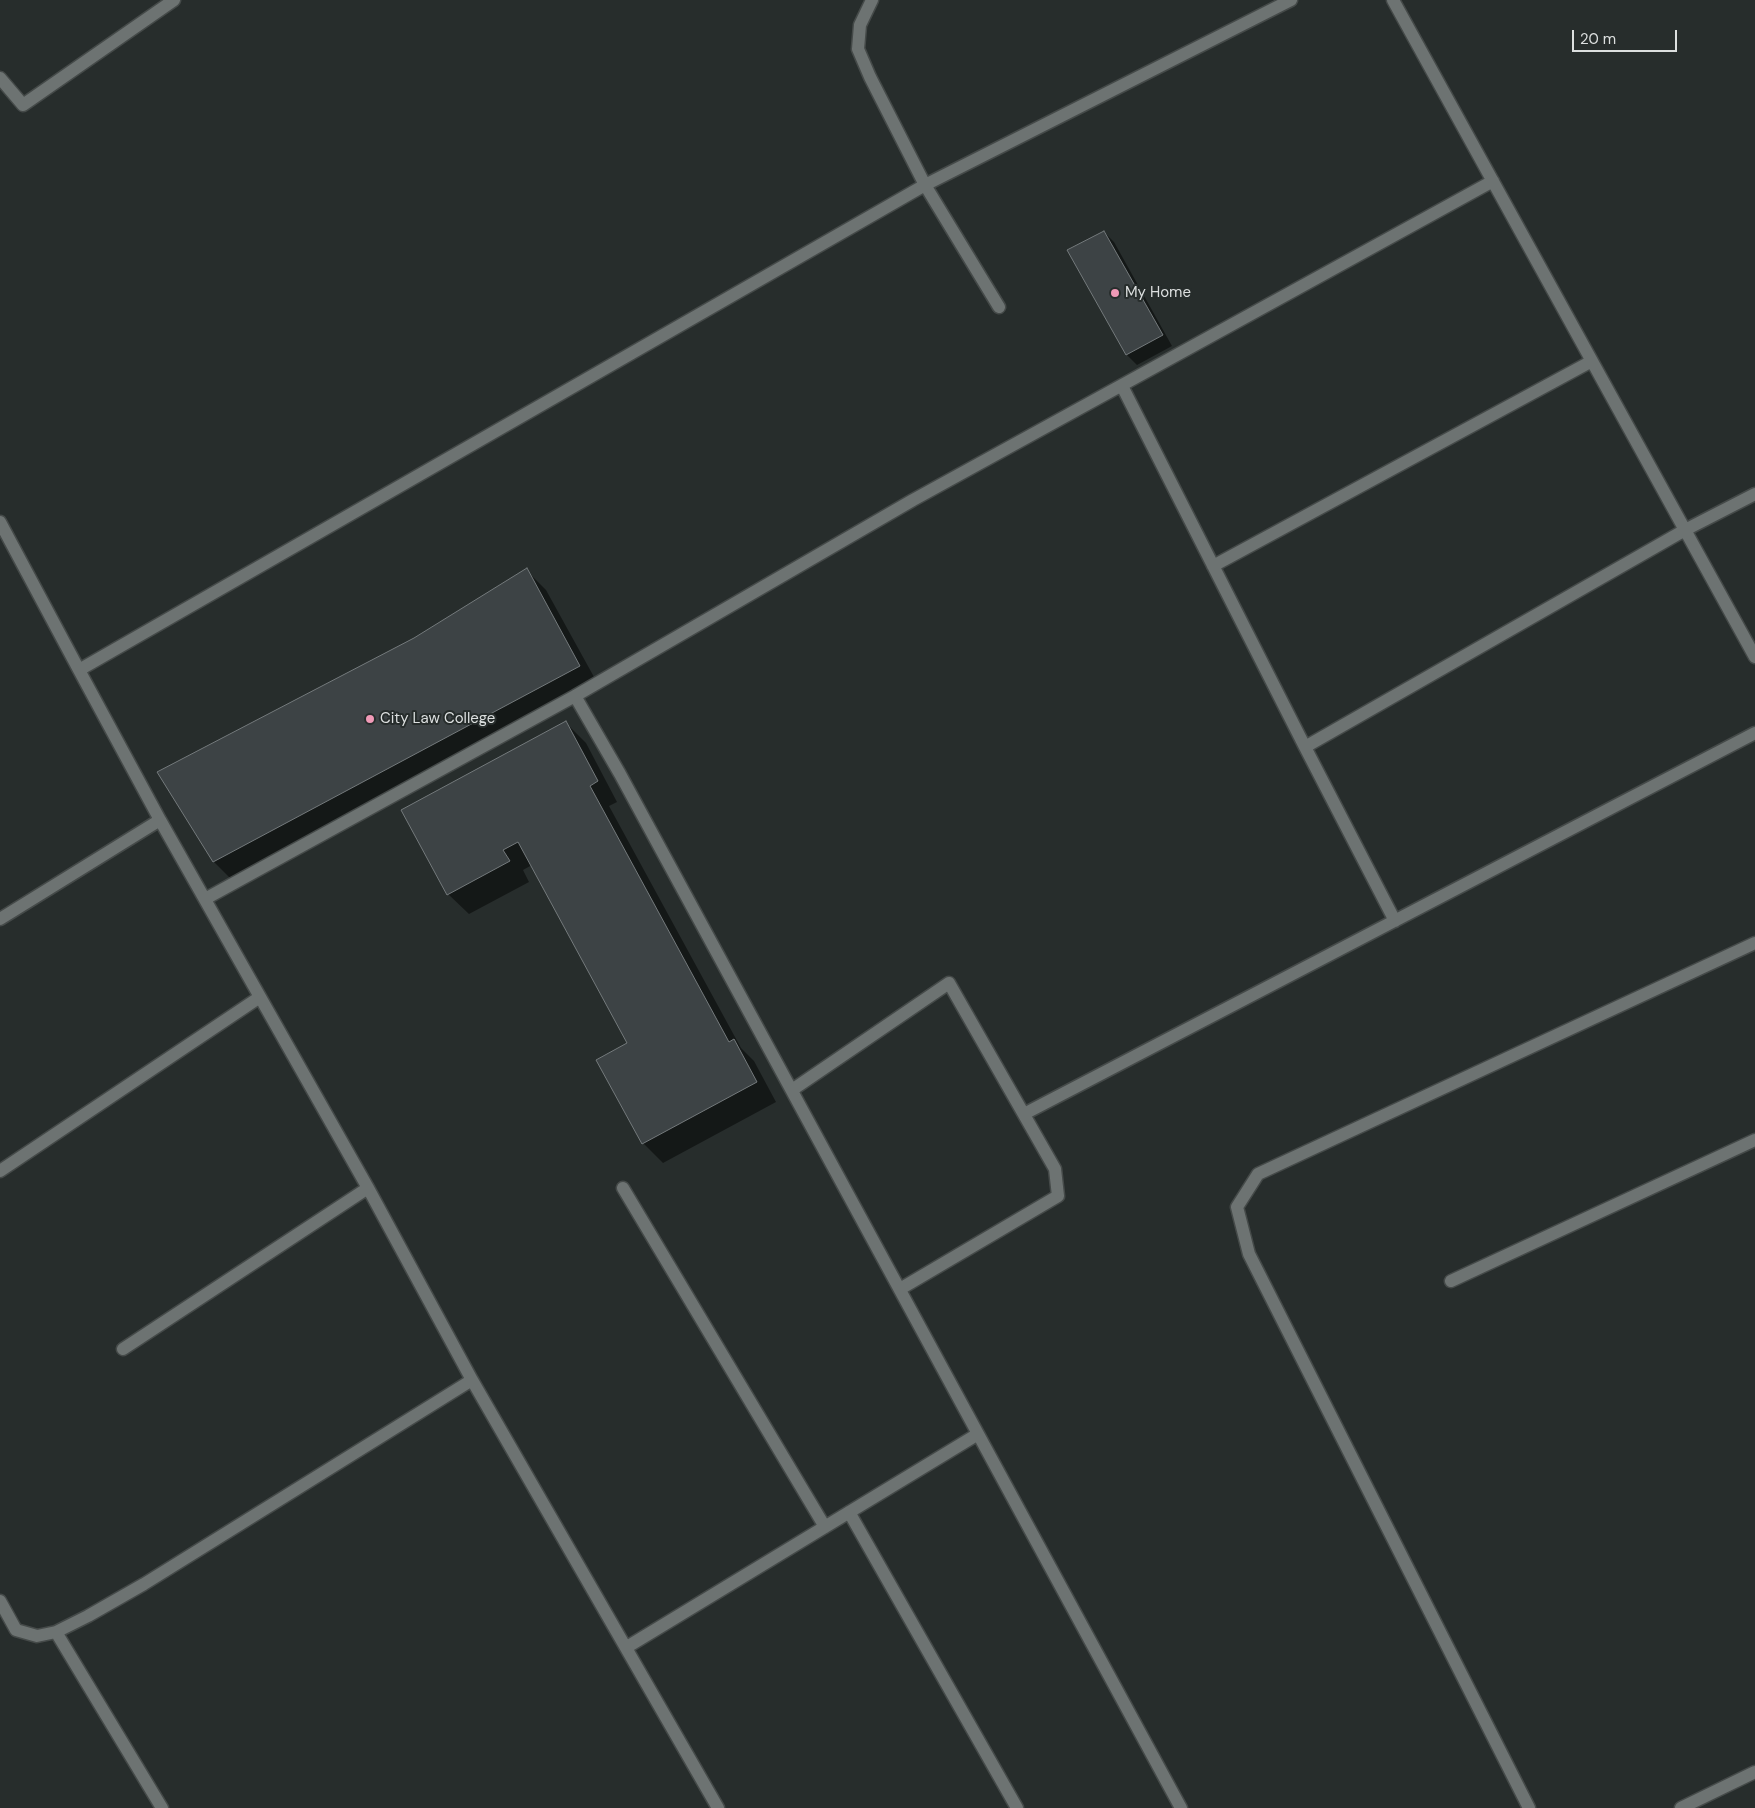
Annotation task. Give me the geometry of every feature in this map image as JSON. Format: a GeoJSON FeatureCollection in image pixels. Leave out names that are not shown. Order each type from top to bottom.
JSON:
{"type":"FeatureCollection","features":[{"type":"Feature","properties":{"kind":"street"},"geometry":{"type":"LineString","coordinates":[[0,78],[23,105],[174,0]]}},
{"type":"Feature","properties":{"kind":"street"},"geometry":{"type":"LineString","coordinates":[[872,0],[860,25],[858,49],[870,77],[925,185],[999,307]]}},
{"type":"Feature","properties":{"kind":"street"},"geometry":{"type":"LineString","coordinates":[[79,670],[925,185],[1291,0]]}},
{"type":"Feature","properties":{"kind":"street"},"geometry":{"type":"LineString","coordinates":[[1393,0],[1755,657]]}},
{"type":"Feature","properties":{"kind":"street"},"geometry":{"type":"LineString","coordinates":[[205,899],[575,696],[913,500],[1493,181]]}},
{"type":"Feature","properties":{"kind":"street"},"geometry":{"type":"LineString","coordinates":[[1213,566],[1592,360]]}},
{"type":"Feature","properties":{"kind":"street"},"geometry":{"type":"LineString","coordinates":[[1122,386],[1395,920]]}},
{"type":"Feature","properties":{"kind":"street"},"geometry":{"type":"LineString","coordinates":[[1305,747],[1685,530],[1755,494]]}},
{"type":"Feature","properties":{"kind":"street"},"geometry":{"type":"LineString","coordinates":[[0,522],[160,820],[368,1188],[472,1380],[718,1808]]}},
{"type":"Feature","properties":{"kind":"street"},"geometry":{"type":"LineString","coordinates":[[575,696],[620,774],[1181,1808]]}},
{"type":"Feature","properties":{"kind":"street"},"geometry":{"type":"LineString","coordinates":[[1024,1114],[1755,733]]}},
{"type":"Feature","properties":{"kind":"street"},"geometry":{"type":"LineString","coordinates":[[0,919],[160,820]]}},
{"type":"Feature","properties":{"kind":"street"},"geometry":{"type":"LineString","coordinates":[[1529,1808],[1249,1254],[1237,1206],[1258,1174],[1755,943]]}},
{"type":"Feature","properties":{"kind":"street"},"geometry":{"type":"LineString","coordinates":[[792,1090],[949,984],[1055,1169],[1058,1196],[900,1289]]}},
{"type":"Feature","properties":{"kind":"street"},"geometry":{"type":"LineString","coordinates":[[0,1171],[260,997]]}},
{"type":"Feature","properties":{"kind":"street"},"geometry":{"type":"LineString","coordinates":[[1451,1281],[1755,1140]]}},
{"type":"Feature","properties":{"kind":"street"},"geometry":{"type":"LineString","coordinates":[[123,1349],[368,1188]]}},
{"type":"Feature","properties":{"kind":"street"},"geometry":{"type":"LineString","coordinates":[[623,1188],[825,1527]]}},
{"type":"Feature","properties":{"kind":"street"},"geometry":{"type":"LineString","coordinates":[[0,1601],[16,1630],[37,1636],[56,1632],[144,1584],[472,1380]]}},
{"type":"Feature","properties":{"kind":"street"},"geometry":{"type":"LineString","coordinates":[[627,1647],[978,1434]]}},
{"type":"Feature","properties":{"kind":"street"},"geometry":{"type":"LineString","coordinates":[[849,1512],[1017,1808]]}},
{"type":"Feature","properties":{"kind":"street"},"geometry":{"type":"LineString","coordinates":[[56,1632],[162,1808]]}},
{"type":"Feature","properties":{"kind":"street"},"geometry":{"type":"LineString","coordinates":[[1681,1808],[1755,1772]]}},
{"type":"Feature","properties":{"kind":"building","name":"My Home"},"geometry":{"type":"Polygon","coordinates":[[[1104,231],[1163,335],[1126,355],[1067,250],[1104,231]]]}},
{"type":"Feature","properties":{"kind":"building","name":"City Law College"},"geometry":{"type":"Polygon","coordinates":[[[527,568],[580,666],[213,862],[157,772],[414,638],[527,568]]]}},
{"type":"Feature","properties":{"kind":"building"},"geometry":{"type":"Polygon","coordinates":[[[566,721],[598,781],[590,786],[729,1042],[734,1039],[757,1082],[642,1144],[596,1060],[627,1043],[518,842],[503,850],[510,861],[447,895],[401,810],[566,721]]]}},
{"type":"Feature","properties":{"kind":"place","name":"My Home"},"geometry":{"type":"Point","coordinates":[1115,293]}},
{"type":"Feature","properties":{"kind":"place","name":"City Law College"},"geometry":{"type":"Point","coordinates":[370,719]}}]}
